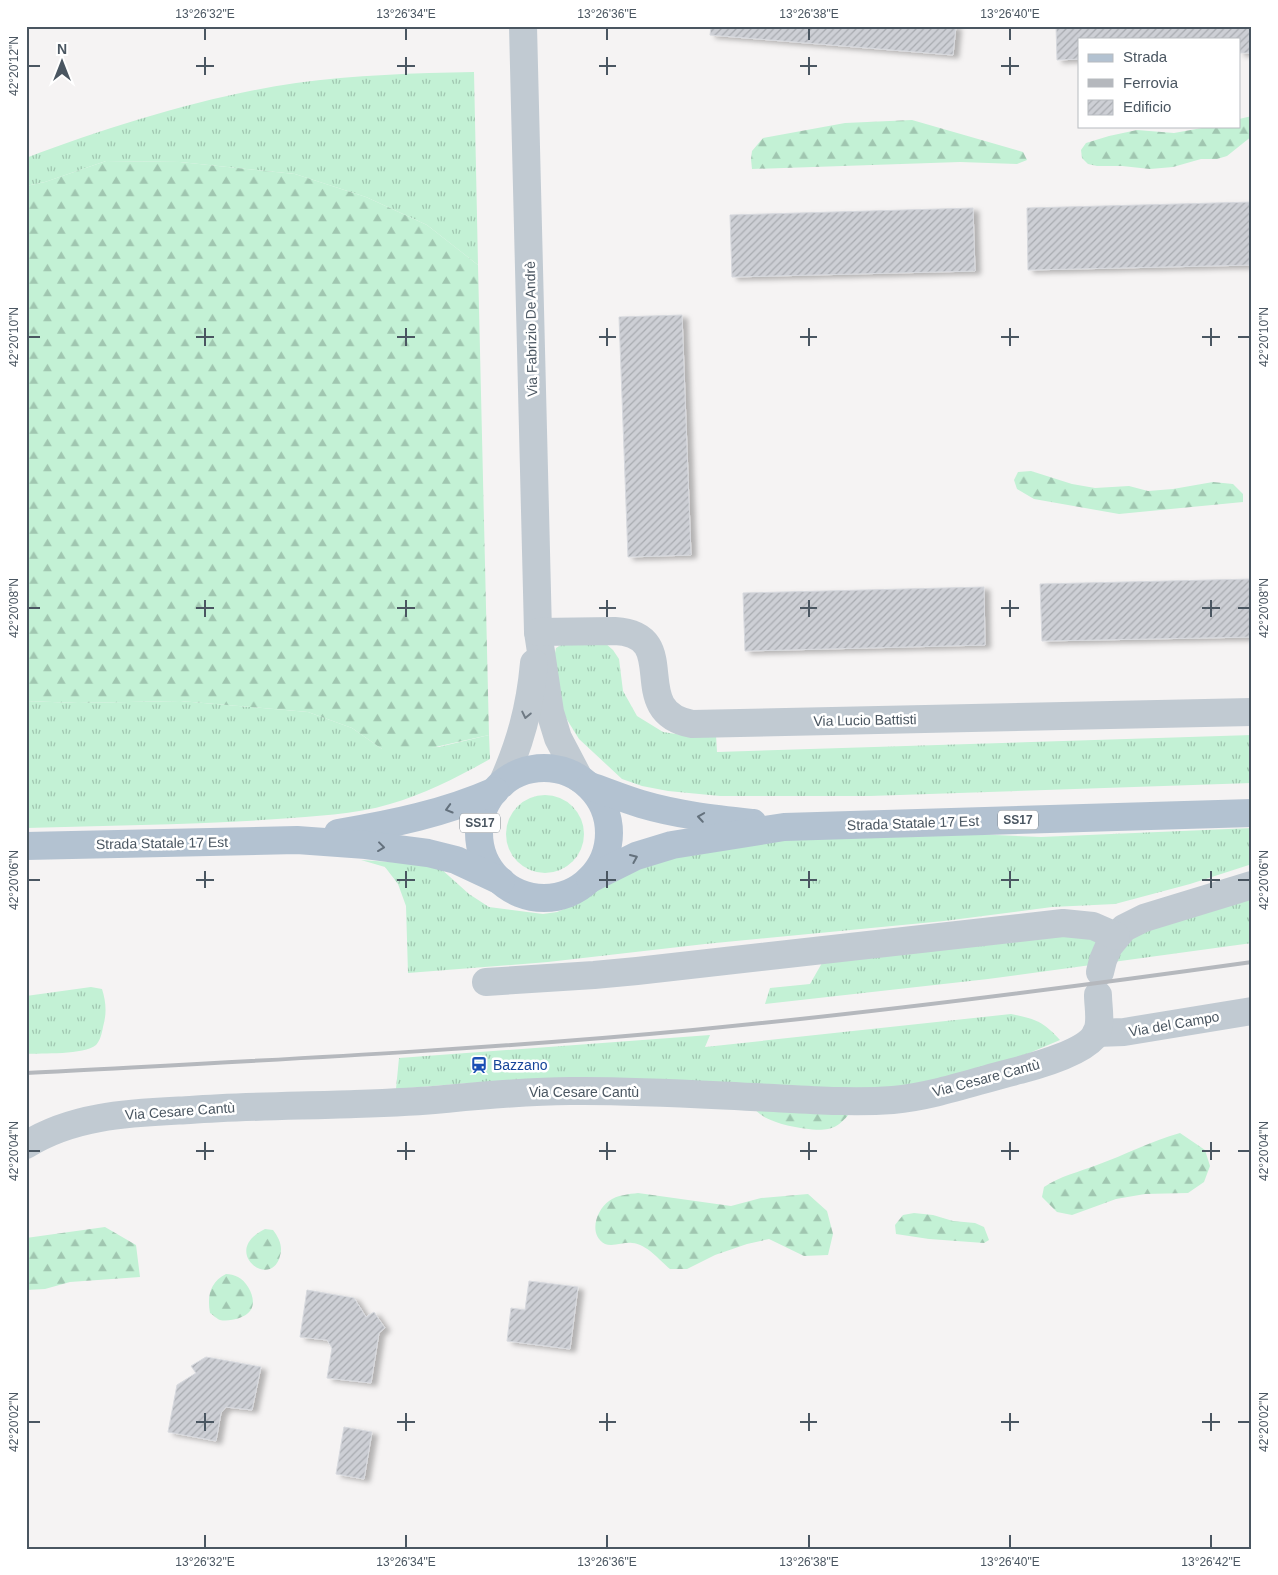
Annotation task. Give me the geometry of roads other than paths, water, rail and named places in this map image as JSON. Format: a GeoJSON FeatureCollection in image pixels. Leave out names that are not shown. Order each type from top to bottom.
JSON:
{"type":"FeatureCollection","features":[{"type":"Feature","properties":{"kind":"main road","name":"SS17"},"geometry":{"type":"LineString","coordinates":[[539,768],[553,768],[566,772],[584,782],[602,802],[606,812],[609,833],[602,862],[590,879],[582,886],[566,894],[546,897],[536,897],[518,892],[501,881],[487,864],[479,831],[484,809],[498,788],[513,776],[539,768]]}},
{"type":"Feature","properties":{"kind":"main road","name":"Strada Statale 17 Est"},"geometry":{"type":"LineString","coordinates":[[584,782],[641,804],[671,811],[705,818],[784,827]]}},
{"type":"Feature","properties":{"kind":"main road","name":"Strada Statale 17 Est"},"geometry":{"type":"LineString","coordinates":[[297,840],[363,829],[422,816],[454,807],[498,788]]}},
{"type":"Feature","properties":{"kind":"main road","name":"Strada Statale 17 Est"},"geometry":{"type":"LineString","coordinates":[[590,879],[636,856],[672,845],[784,827],[1252,813]]}},
{"type":"Feature","properties":{"kind":"main road","name":"Strada Statale 17 Est"},"geometry":{"type":"LineString","coordinates":[[26,846],[297,840],[366,845],[428,853],[456,860],[501,881]]}},
{"type":"Feature","properties":{"kind":"street","name":"Via Fabrizio De Andrè"},"geometry":{"type":"LineString","coordinates":[[523,26],[538,632],[550,712],[558,738],[584,782]]}},
{"type":"Feature","properties":{"kind":"street","name":"Via Lucio Battisti"},"geometry":{"type":"LineString","coordinates":[[538,632],[623,631],[637,636],[648,646],[654,660],[656,692],[661,706],[671,717],[692,724],[1252,712]]}},
{"type":"Feature","properties":{"kind":"street","name":"Via Fabrizio De Andrè"},"geometry":{"type":"LineString","coordinates":[[498,788],[521,738],[533,677],[538,632]]}},
{"type":"Feature","properties":{"kind":"street"},"geometry":{"type":"LineString","coordinates":[[1096,1033],[1099,1016],[1099,983],[1106,953],[1116,936],[1124,928],[1144,918],[1252,885]]}},
{"type":"Feature","properties":{"kind":"street"},"geometry":{"type":"LineString","coordinates":[[486,982],[629,972],[1062,923],[1093,926],[1116,936]]}},
{"type":"Feature","properties":{"kind":"street","name":"Via del Campo"},"geometry":{"type":"LineString","coordinates":[[1096,1033],[1124,1032],[1252,1011]]}},
{"type":"Feature","properties":{"kind":"street","name":"Via Cesare Cantù"},"geometry":{"type":"LineString","coordinates":[[26,1146],[52,1131],[73,1123],[94,1119],[145,1112],[234,1107],[353,1104],[568,1090],[657,1092],[843,1101],[896,1099],[920,1095],[1040,1065],[1076,1050],[1086,1044],[1096,1033]]}},
{"type":"Feature","properties":{"kind":"railway"},"geometry":{"type":"LineString","coordinates":[[26,1073],[443,1050],[693,1030],[973,999],[1252,962]]}},
{"type":"Feature","properties":{"kind":"place","name":"Bazzano"},"geometry":{"type":"Point","coordinates":[479,1065]}}]}
